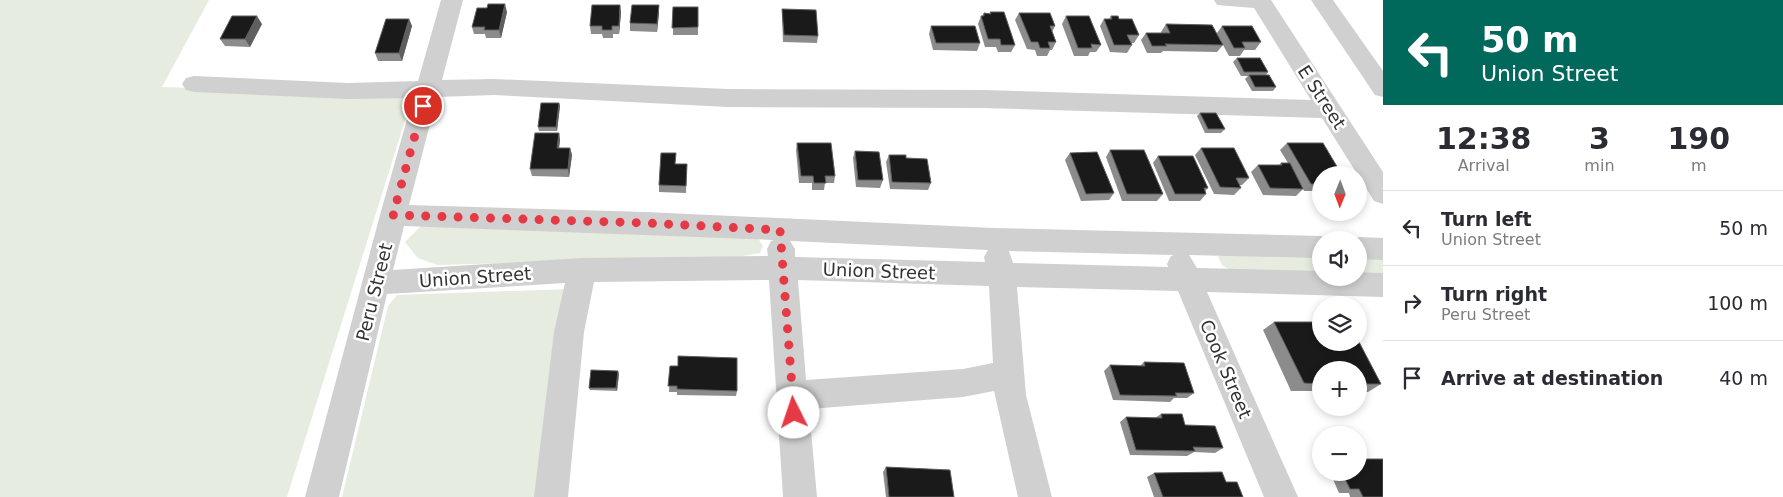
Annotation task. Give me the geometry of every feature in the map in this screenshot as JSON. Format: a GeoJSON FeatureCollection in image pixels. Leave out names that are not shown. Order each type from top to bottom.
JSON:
{"type":"FeatureCollection","features":[{"type":"Feature","properties":{"kind":"street","name":"Peru Street"},"geometry":{"type":"LineString","coordinates":[[322,497],[393,215],[452,0]]}},
{"type":"Feature","properties":{"kind":"street"},"geometry":{"type":"LineString","coordinates":[[1225,0],[1260,0]]}},
{"type":"Feature","properties":{"kind":"street","name":"E Street"},"geometry":{"type":"LineString","coordinates":[[1260,0],[1383,194]]}},
{"type":"Feature","properties":{"kind":"street"},"geometry":{"type":"LineString","coordinates":[[1322,0],[1383,89]]}},
{"type":"Feature","properties":{"kind":"street"},"geometry":{"type":"LineString","coordinates":[[194,84],[348,91],[494,87],[728,98],[983,99],[1330,109]]}},
{"type":"Feature","properties":{"kind":"street","name":"Union Street"},"geometry":{"type":"LineString","coordinates":[[393,215],[646,223],[994,239],[1312,247]]}},
{"type":"Feature","properties":{"kind":"street"},"geometry":{"type":"LineString","coordinates":[[780,230],[800,497]]}},
{"type":"Feature","properties":{"kind":"street"},"geometry":{"type":"LineString","coordinates":[[994,239],[1002,274],[1010,395],[1035,497]]}},
{"type":"Feature","properties":{"kind":"street","name":"Cook Street"},"geometry":{"type":"LineString","coordinates":[[1171,242],[1281,497]]}},
{"type":"Feature","properties":{"kind":"street"},"geometry":{"type":"LineString","coordinates":[[1367,248],[1383,249]]}},
{"type":"Feature","properties":{"kind":"street","name":"Union Street"},"geometry":{"type":"LineString","coordinates":[[376,283],[582,270],[783,268],[1383,285]]}},
{"type":"Feature","properties":{"kind":"street"},"geometry":{"type":"LineString","coordinates":[[551,497],[569,332],[582,270]]}},
{"type":"Feature","properties":{"kind":"street"},"geometry":{"type":"LineString","coordinates":[[792,396],[963,383],[1009,374]]}},
{"type":"Feature","properties":{"kind":"shaded area"},"geometry":{"type":"Polygon","coordinates":[[[0,0],[209,0],[162,87],[413,95],[287,497],[0,497],[0,0]]]}},
{"type":"Feature","properties":{"kind":"shaded area"},"geometry":{"type":"Polygon","coordinates":[[[423,224],[758,238],[763,246],[760,253],[737,257],[437,265],[418,258],[405,242],[423,224]]]}},
{"type":"Feature","properties":{"kind":"shaded area"},"geometry":{"type":"Polygon","coordinates":[[[1223,252],[1312,254],[1312,272],[1230,270],[1222,265],[1218,257],[1223,252]]]}},
{"type":"Feature","properties":{"kind":"shaded area"},"geometry":{"type":"Polygon","coordinates":[[[1367,255],[1375,255],[1383,259],[1383,273],[1367,272],[1367,255]]]}},
{"type":"Feature","properties":{"kind":"shaded area"},"geometry":{"type":"Polygon","coordinates":[[[569,289],[538,497],[342,497],[388,306],[397,295],[569,289]]]}},
{"type":"Feature","properties":{"kind":"building"},"geometry":{"type":"Polygon","coordinates":[[[488,4],[505,4],[499,30],[484,30],[485,27],[472,27],[477,8],[487,8],[488,4]]]}},
{"type":"Feature","properties":{"kind":"building"},"geometry":{"type":"Polygon","coordinates":[[[592,5],[620,5],[619,26],[612,26],[612,30],[602,30],[602,26],[590,26],[592,5]]]}},
{"type":"Feature","properties":{"kind":"building"},"geometry":{"type":"Polygon","coordinates":[[[632,5],[659,5],[657,24],[630,23],[632,5]]]}},
{"type":"Feature","properties":{"kind":"building"},"geometry":{"type":"Polygon","coordinates":[[[673,7],[698,7],[698,27],[672,28],[673,7]]]}},
{"type":"Feature","properties":{"kind":"building"},"geometry":{"type":"Polygon","coordinates":[[[782,9],[816,10],[818,36],[784,35],[782,9]]]}},
{"type":"Feature","properties":{"kind":"building"},"geometry":{"type":"Polygon","coordinates":[[[990,12],[1004,12],[1015,45],[1001,45],[1000,39],[988,39],[981,16],[984,16],[984,13],[991,14],[990,12]]]}},
{"type":"Feature","properties":{"kind":"building"},"geometry":{"type":"Polygon","coordinates":[[[1019,13],[1050,13],[1055,26],[1050,26],[1056,42],[1048,42],[1050,48],[1040,48],[1038,42],[1031,42],[1019,13]]]}},
{"type":"Feature","properties":{"kind":"building"},"geometry":{"type":"Polygon","coordinates":[[[232,16],[257,16],[245,39],[220,39],[232,16]]]}},
{"type":"Feature","properties":{"kind":"building"},"geometry":{"type":"Polygon","coordinates":[[[1066,16],[1089,16],[1101,45],[1091,44],[1092,48],[1078,48],[1066,16]]]}},
{"type":"Feature","properties":{"kind":"building"},"geometry":{"type":"Polygon","coordinates":[[[1111,16],[1118,16],[1119,19],[1132,19],[1139,35],[1127,35],[1132,45],[1114,45],[1104,19],[1112,19],[1111,16]]]}},
{"type":"Feature","properties":{"kind":"building"},"geometry":{"type":"Polygon","coordinates":[[[386,19],[409,19],[399,53],[375,53],[386,19]]]}},
{"type":"Feature","properties":{"kind":"building"},"geometry":{"type":"Polygon","coordinates":[[[1166,24],[1212,25],[1223,45],[1165,44],[1167,46],[1152,46],[1146,33],[1170,33],[1166,24]]]}},
{"type":"Feature","properties":{"kind":"building"},"geometry":{"type":"Polygon","coordinates":[[[931,26],[975,26],[980,43],[936,43],[931,26]]]}},
{"type":"Feature","properties":{"kind":"building"},"geometry":{"type":"Polygon","coordinates":[[[1222,26],[1252,26],[1261,42],[1242,42],[1245,48],[1234,48],[1222,26]]]}},
{"type":"Feature","properties":{"kind":"building"},"geometry":{"type":"Polygon","coordinates":[[[1237,58],[1260,58],[1268,72],[1244,72],[1237,58]]]}},
{"type":"Feature","properties":{"kind":"building"},"geometry":{"type":"Polygon","coordinates":[[[1249,75],[1269,75],[1276,87],[1255,87],[1249,75]]]}},
{"type":"Feature","properties":{"kind":"building"},"geometry":{"type":"Polygon","coordinates":[[[541,103],[559,103],[556,127],[538,127],[541,103]]]}},
{"type":"Feature","properties":{"kind":"building"},"geometry":{"type":"Polygon","coordinates":[[[1200,113],[1216,113],[1225,129],[1208,129],[1200,113]]]}},
{"type":"Feature","properties":{"kind":"building"},"geometry":{"type":"Polygon","coordinates":[[[535,133],[559,133],[557,148],[570,148],[568,169],[530,169],[535,133]]]}},
{"type":"Feature","properties":{"kind":"building"},"geometry":{"type":"Polygon","coordinates":[[[797,143],[831,143],[835,176],[825,176],[826,183],[814,183],[813,176],[801,176],[797,143]]]}},
{"type":"Feature","properties":{"kind":"building"},"geometry":{"type":"Polygon","coordinates":[[[1287,143],[1323,143],[1337,166],[1312,166],[1311,184],[1287,143]]]}},
{"type":"Feature","properties":{"kind":"building"},"geometry":{"type":"Polygon","coordinates":[[[1201,148],[1234,148],[1249,178],[1236,178],[1241,188],[1220,187],[1201,148]]]}},
{"type":"Feature","properties":{"kind":"building"},"geometry":{"type":"Polygon","coordinates":[[[1110,150],[1144,150],[1163,194],[1127,194],[1110,150]]]}},
{"type":"Feature","properties":{"kind":"building"},"geometry":{"type":"Polygon","coordinates":[[[855,151],[879,152],[883,180],[858,180],[855,151]]]}},
{"type":"Feature","properties":{"kind":"building"},"geometry":{"type":"Polygon","coordinates":[[[1097,152],[1114,193],[1086,194],[1070,153],[1097,152]]]}},
{"type":"Feature","properties":{"kind":"building"},"geometry":{"type":"Polygon","coordinates":[[[661,153],[676,153],[675,164],[687,164],[686,186],[659,185],[661,153]]]}},
{"type":"Feature","properties":{"kind":"building"},"geometry":{"type":"Polygon","coordinates":[[[889,155],[906,155],[906,158],[927,159],[931,183],[892,182],[889,155]]]}},
{"type":"Feature","properties":{"kind":"building"},"geometry":{"type":"Polygon","coordinates":[[[1158,156],[1193,156],[1208,188],[1204,188],[1206,194],[1175,194],[1158,156]]]}},
{"type":"Feature","properties":{"kind":"building"},"geometry":{"type":"Polygon","coordinates":[[[1281,163],[1290,163],[1303,189],[1270,188],[1258,165],[1282,165],[1281,163]]]}},
{"type":"Feature","properties":{"kind":"building"},"geometry":{"type":"Polygon","coordinates":[[[1274,322],[1312,322],[1312,351],[1364,351],[1381,384],[1367,384],[1367,361],[1312,361],[1312,383],[1304,383],[1274,322]]]}},
{"type":"Feature","properties":{"kind":"building"},"geometry":{"type":"Polygon","coordinates":[[[678,356],[737,358],[737,391],[677,389],[677,386],[668,386],[670,366],[678,366],[678,356]]]}},
{"type":"Feature","properties":{"kind":"building"},"geometry":{"type":"Polygon","coordinates":[[[1144,362],[1184,363],[1194,393],[1175,393],[1177,396],[1120,395],[1110,365],[1145,366],[1144,362]]]}},
{"type":"Feature","properties":{"kind":"building"},"geometry":{"type":"Polygon","coordinates":[[[591,370],[618,371],[616,388],[589,388],[591,370]]]}},
{"type":"Feature","properties":{"kind":"building"},"geometry":{"type":"Polygon","coordinates":[[[1161,414],[1182,414],[1185,425],[1215,426],[1223,448],[1193,447],[1195,451],[1136,450],[1126,417],[1162,418],[1161,414]]]}},
{"type":"Feature","properties":{"kind":"building"},"geometry":{"type":"Polygon","coordinates":[[[1367,459],[1383,459],[1383,497],[1363,497],[1359,489],[1350,489],[1346,481],[1367,481],[1367,459]]]}},
{"type":"Feature","properties":{"kind":"building"},"geometry":{"type":"Polygon","coordinates":[[[886,467],[950,470],[954,497],[889,497],[886,467]]]}},
{"type":"Feature","properties":{"kind":"building"},"geometry":{"type":"Polygon","coordinates":[[[1222,472],[1226,482],[1237,482],[1243,497],[1163,497],[1154,473],[1222,472]]]}},
{"type":"Feature","properties":{"kind":"route"},"geometry":{"type":"LineString","coordinates":[[423,106],[393,215],[646,223],[780,230],[794,413]]}}]}
